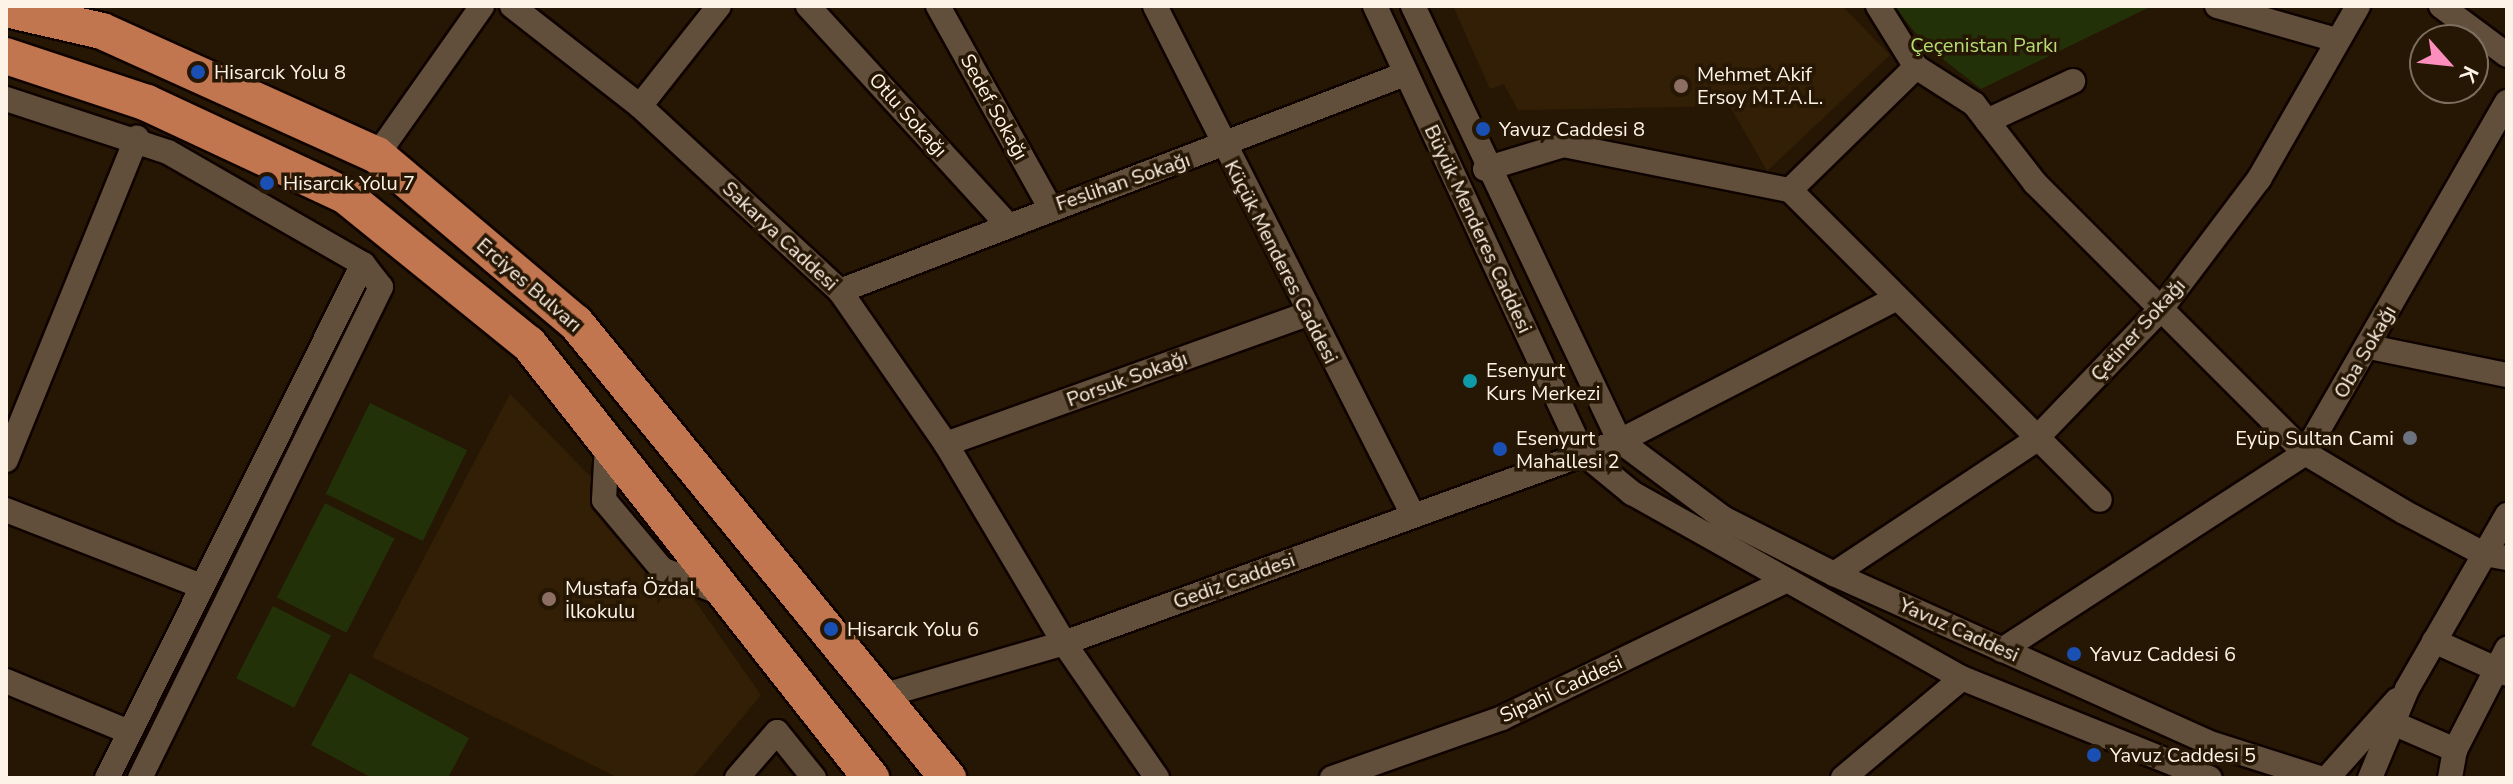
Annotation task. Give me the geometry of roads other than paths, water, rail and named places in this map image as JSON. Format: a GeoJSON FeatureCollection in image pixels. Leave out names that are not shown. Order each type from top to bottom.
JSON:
{"type":"FeatureCollection","features":[{"type":"Feature","properties":{"kind":"highway","name":"Erciyes Bulvarı"},"geometry":{"type":"LineString","coordinates":[[6,9],[102,31],[377,155],[576,323],[948,778]]}},
{"type":"Feature","properties":{"kind":"highway"},"geometry":{"type":"LineString","coordinates":[[6,56],[123,93],[346,196],[529,344],[871,778]]}},
{"type":"Feature","properties":{"kind":"street"},"geometry":{"type":"LineString","coordinates":[[377,155],[482,6]]}},
{"type":"Feature","properties":{"kind":"street","name":"Sakarya Caddesi"},"geometry":{"type":"LineString","coordinates":[[512,6],[640,106],[840,291],[946,444],[1064,643],[1157,778]]}},
{"type":"Feature","properties":{"kind":"street"},"geometry":{"type":"LineString","coordinates":[[640,106],[719,6]]}},
{"type":"Feature","properties":{"kind":"street","name":"Otlu Sokağı"},"geometry":{"type":"LineString","coordinates":[[808,6],[1007,224]]}},
{"type":"Feature","properties":{"kind":"street","name":"Sedef Sokağı"},"geometry":{"type":"LineString","coordinates":[[938,6],[1050,207]]}},
{"type":"Feature","properties":{"kind":"street","name":"Küçük Menderes Caddesi"},"geometry":{"type":"LineString","coordinates":[[1155,6],[1222,148],[1413,515]]}},
{"type":"Feature","properties":{"kind":"street","name":"Büyük Menderes Caddesi"},"geometry":{"type":"LineString","coordinates":[[1375,6],[1582,452]]}},
{"type":"Feature","properties":{"kind":"street","name":"Büyük Menderes Caddesi"},"geometry":{"type":"LineString","coordinates":[[1413,6],[1485,169],[1620,441]]}},
{"type":"Feature","properties":{"kind":"street"},"geometry":{"type":"LineString","coordinates":[[1878,6],[1916,67],[1974,104],[2035,183],[2305,453],[2496,556]]}},
{"type":"Feature","properties":{"kind":"street"},"geometry":{"type":"LineString","coordinates":[[2217,6],[2336,40]]}},
{"type":"Feature","properties":{"kind":"street","name":"Çetiner Sokağı"},"geometry":{"type":"LineString","coordinates":[[1834,574],[2034,441],[2161,309],[2259,179],[2358,6]]}},
{"type":"Feature","properties":{"kind":"street"},"geometry":{"type":"LineString","coordinates":[[2441,6],[2507,55]]}},
{"type":"Feature","properties":{"kind":"street"},"geometry":{"type":"LineString","coordinates":[[1790,190],[1916,67]]}},
{"type":"Feature","properties":{"kind":"street","name":"Feslihan Sokağı"},"geometry":{"type":"LineString","coordinates":[[840,291],[1050,207],[1222,148],[1405,74]]}},
{"type":"Feature","properties":{"kind":"street"},"geometry":{"type":"LineString","coordinates":[[1987,121],[2073,81]]}},
{"type":"Feature","properties":{"kind":"street"},"geometry":{"type":"LineString","coordinates":[[6,99],[137,138],[363,264],[381,287],[140,778]]}},
{"type":"Feature","properties":{"kind":"street","name":"Oba Sokağı"},"geometry":{"type":"LineString","coordinates":[[2002,650],[2305,453],[2369,347],[2507,102]]}},
{"type":"Feature","properties":{"kind":"street"},"geometry":{"type":"LineString","coordinates":[[6,460],[137,138]]}},
{"type":"Feature","properties":{"kind":"street"},"geometry":{"type":"LineString","coordinates":[[1485,169],[1564,145],[1790,190],[2034,441],[2100,500]]}},
{"type":"Feature","properties":{"kind":"street"},"geometry":{"type":"LineString","coordinates":[[107,778],[363,264]]}},
{"type":"Feature","properties":{"kind":"street","name":"Gediz Caddesi"},"geometry":{"type":"LineString","coordinates":[[882,696],[1064,643],[1582,452],[1620,441],[1895,299]]}},
{"type":"Feature","properties":{"kind":"street","name":"Porsuk Sokağı"},"geometry":{"type":"LineString","coordinates":[[946,444],[1307,314]]}},
{"type":"Feature","properties":{"kind":"street"},"geometry":{"type":"LineString","coordinates":[[2369,347],[2507,375]]}},
{"type":"Feature","properties":{"kind":"street","name":"Yavuz Caddesi"},"geometry":{"type":"LineString","coordinates":[[1620,441],[1723,518],[1834,574],[2207,742],[2330,778]]}},
{"type":"Feature","properties":{"kind":"street","name":"Yavuz Caddesi"},"geometry":{"type":"LineString","coordinates":[[1582,452],[1632,493],[1783,582],[1962,678],[2210,778]]}},
{"type":"Feature","properties":{"kind":"street"},"geometry":{"type":"LineString","coordinates":[[6,510],[201,586]]}},
{"type":"Feature","properties":{"kind":"street"},"geometry":{"type":"LineString","coordinates":[[2370,778],[2407,689],[2434,641],[2496,556],[2507,515]]}},
{"type":"Feature","properties":{"kind":"street","name":"Sipahi Caddesi"},"geometry":{"type":"LineString","coordinates":[[1332,778],[1502,718],[1783,582]]}},
{"type":"Feature","properties":{"kind":"street"},"geometry":{"type":"LineString","coordinates":[[2434,641],[2503,664],[2455,750],[2450,778]]}},
{"type":"Feature","properties":{"kind":"street"},"geometry":{"type":"LineString","coordinates":[[1843,778],[1962,678]]}},
{"type":"Feature","properties":{"kind":"street"},"geometry":{"type":"LineString","coordinates":[[6,681],[129,732]]}},
{"type":"Feature","properties":{"kind":"street"},"geometry":{"type":"LineString","coordinates":[[2330,778],[2407,689]]}},
{"type":"Feature","properties":{"kind":"street"},"geometry":{"type":"LineString","coordinates":[[2393,723],[2455,750]]}},
{"type":"Feature","properties":{"kind":"street"},"geometry":{"type":"LineString","coordinates":[[737,778],[777,732],[814,778]]}},
{"type":"Feature","properties":{"kind":"place","name":"Hisarcık Yolu 8"},"geometry":{"type":"Point","coordinates":[198,72]}},
{"type":"Feature","properties":{"kind":"place","name":"Mehmet Akif Ersoy M.T.A.L."},"geometry":{"type":"Point","coordinates":[1681,86]}},
{"type":"Feature","properties":{"kind":"place","name":"Yavuz Caddesi 8"},"geometry":{"type":"Point","coordinates":[1483,129]}},
{"type":"Feature","properties":{"kind":"place","name":"Hisarcık Yolu 7"},"geometry":{"type":"Point","coordinates":[267,183]}},
{"type":"Feature","properties":{"kind":"place","name":"Esenyurt Kurs Merkezi"},"geometry":{"type":"Point","coordinates":[1470,381]}},
{"type":"Feature","properties":{"kind":"place","name":"Eyüp Sultan Cami"},"geometry":{"type":"Point","coordinates":[2410,438]}},
{"type":"Feature","properties":{"kind":"place","name":"Esenyurt Mahallesi 2"},"geometry":{"type":"Point","coordinates":[1500,449]}},
{"type":"Feature","properties":{"kind":"place","name":"Mustafa Özdal İlkokulu"},"geometry":{"type":"Point","coordinates":[549,599]}},
{"type":"Feature","properties":{"kind":"place","name":"Hisarcık Yolu 6"},"geometry":{"type":"Point","coordinates":[831,629]}},
{"type":"Feature","properties":{"kind":"place","name":"Yavuz Caddesi 6"},"geometry":{"type":"Point","coordinates":[2074,654]}},
{"type":"Feature","properties":{"kind":"place","name":"Yavuz Caddesi 5"},"geometry":{"type":"Point","coordinates":[2094,755]}},
{"type":"Feature","properties":{"kind":"park label","name":"Çeçenistan Parkı"},"geometry":{"type":"Point","coordinates":[1984,45]}}]}
